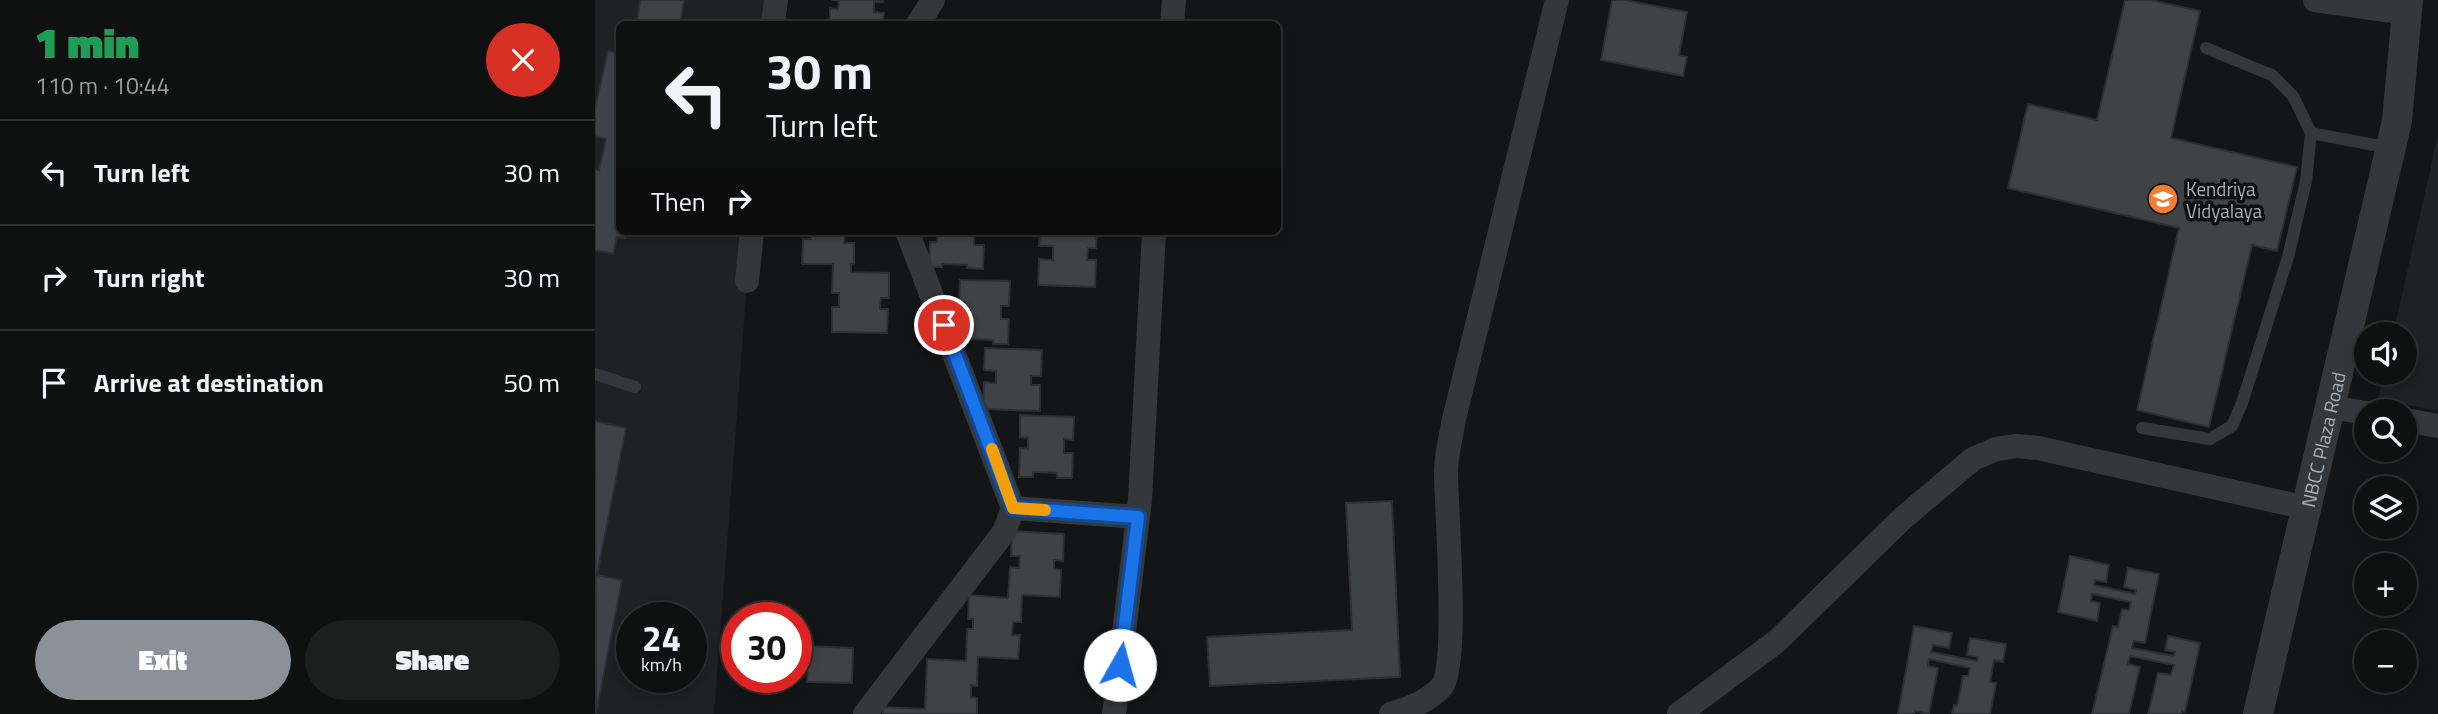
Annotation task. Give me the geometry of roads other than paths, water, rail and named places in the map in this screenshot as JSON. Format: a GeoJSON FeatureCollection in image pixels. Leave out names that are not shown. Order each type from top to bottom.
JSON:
{"type":"FeatureCollection","features":[{"type":"Feature","properties":{"kind":"street"},"geometry":{"type":"LineString","coordinates":[[773,21],[776,0]]}},
{"type":"Feature","properties":{"kind":"street"},"geometry":{"type":"LineString","coordinates":[[920,21],[933,0]]}},
{"type":"Feature","properties":{"kind":"street"},"geometry":{"type":"LineString","coordinates":[[1172,21],[1174,0]]}},
{"type":"Feature","properties":{"kind":"street"},"geometry":{"type":"LineString","coordinates":[[1391,714],[1430,696],[1443,685],[1449,668],[1446,468],[1453,423],[1557,0]]}},
{"type":"Feature","properties":{"kind":"street"},"geometry":{"type":"LineString","coordinates":[[2315,0],[2408,7]]}},
{"type":"Feature","properties":{"kind":"street","name":"NBCC Plaza Road"},"geometry":{"type":"LineString","coordinates":[[2259,714],[2397,121],[2408,7]]}},
{"type":"Feature","properties":{"kind":"street"},"geometry":{"type":"LineString","coordinates":[[747,281],[752,235]]}},
{"type":"Feature","properties":{"kind":"street"},"geometry":{"type":"LineString","coordinates":[[865,714],[1004,532],[1013,508],[909,235]]}},
{"type":"Feature","properties":{"kind":"street"},"geometry":{"type":"LineString","coordinates":[[1114,714],[1138,517],[1154,235]]}},
{"type":"Feature","properties":{"kind":"street"},"geometry":{"type":"LineString","coordinates":[[2330,407],[2354,411]]}},
{"type":"Feature","properties":{"kind":"street"},"geometry":{"type":"LineString","coordinates":[[2417,422],[2438,426]]}},
{"type":"Feature","properties":{"kind":"street"},"geometry":{"type":"LineString","coordinates":[[1679,714],[1776,642],[1903,518],[1973,459],[1996,449],[2017,446],[2038,448],[2307,508]]}},
{"type":"Feature","properties":{"kind":"street"},"geometry":{"type":"LineString","coordinates":[[1013,508],[1138,517]]}},
{"type":"Feature","properties":{"kind":"lane"},"geometry":{"type":"LineString","coordinates":[[2142,428],[2210,439],[2232,426],[2242,403],[2288,257],[2306,181],[2311,133],[2293,96],[2272,75],[2206,48]]}},
{"type":"Feature","properties":{"kind":"lane"},"geometry":{"type":"LineString","coordinates":[[2311,133],[2391,148]]}},
{"type":"Feature","properties":{"kind":"lane"},"geometry":{"type":"LineString","coordinates":[[595,374],[635,387]]}},
{"type":"Feature","properties":{"kind":"place","name":"Kendriya Vidyalaya"},"geometry":{"type":"Point","coordinates":[2163,199]}}]}
